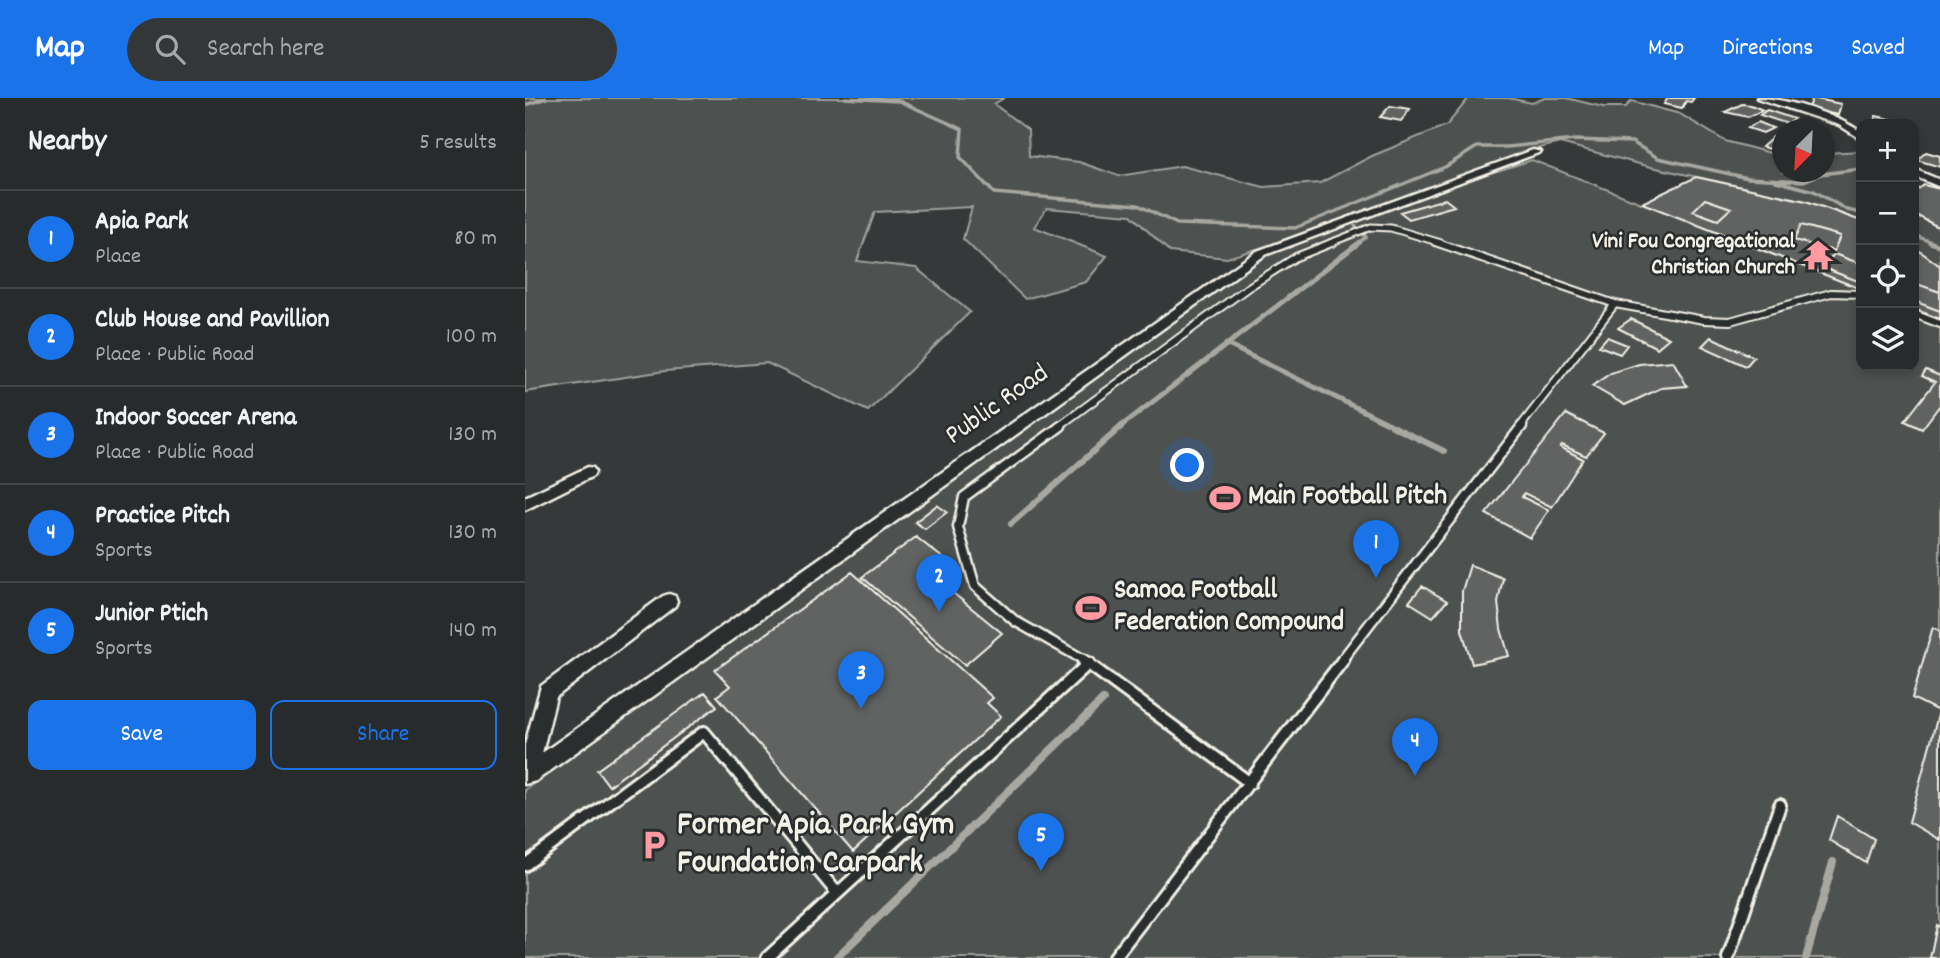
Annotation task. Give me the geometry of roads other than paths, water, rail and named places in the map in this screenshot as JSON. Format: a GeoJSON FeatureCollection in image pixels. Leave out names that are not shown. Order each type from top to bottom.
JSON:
{"type":"FeatureCollection","features":[{"type":"Feature","properties":{"kind":"street"},"geometry":{"type":"LineString","coordinates":[[1761,98],[1842,123],[1856,133]]}},
{"type":"Feature","properties":{"kind":"street","name":"Public Road"},"geometry":{"type":"LineString","coordinates":[[527,775],[1261,253],[1536,152]]}},
{"type":"Feature","properties":{"kind":"street"},"geometry":{"type":"LineString","coordinates":[[1919,174],[1940,184]]}},
{"type":"Feature","properties":{"kind":"street"},"geometry":{"type":"LineString","coordinates":[[525,504],[588,472]]}},
{"type":"Feature","properties":{"kind":"street","name":"Public Road"},"geometry":{"type":"LineString","coordinates":[[527,775],[548,692],[670,601]]}},
{"type":"Feature","properties":{"kind":"lane"},"geometry":{"type":"LineString","coordinates":[[1250,783],[1089,663],[1015,621],[975,586],[958,527],[964,498],[1247,288],[1296,257],[1362,230],[1391,228],[1488,258],[1615,304],[1704,320],[1730,321],[1831,293],[1856,294]]}},
{"type":"Feature","properties":{"kind":"lane"},"geometry":{"type":"LineString","coordinates":[[1114,958],[1615,304]]}},
{"type":"Feature","properties":{"kind":"lane"},"geometry":{"type":"LineString","coordinates":[[1919,316],[1940,324]]}},
{"type":"Feature","properties":{"kind":"lane"},"geometry":{"type":"LineString","coordinates":[[767,958],[1089,663]]}},
{"type":"Feature","properties":{"kind":"lane"},"geometry":{"type":"LineString","coordinates":[[525,865],[703,732],[837,893]]}},
{"type":"Feature","properties":{"kind":"lane"},"geometry":{"type":"LineString","coordinates":[[1728,958],[1780,805]]}},
{"type":"Feature","properties":{"kind":"waterway"},"geometry":{"type":"LineString","coordinates":[[525,105],[546,98]]}},
{"type":"Feature","properties":{"kind":"waterway"},"geometry":{"type":"LineString","coordinates":[[845,98],[899,101],[962,129],[960,157],[994,193],[1138,205],[1177,224],[1295,228],[1445,167],[1477,147],[1507,147],[1575,140],[1632,142],[1658,158],[1748,178],[1804,181],[1821,174],[1856,170]]}},
{"type":"Feature","properties":{"kind":"waterway"},"geometry":{"type":"LineString","coordinates":[[1780,182],[1814,191],[1847,210],[1856,212]]}},
{"type":"Feature","properties":{"kind":"waterway"},"geometry":{"type":"LineString","coordinates":[[1355,226],[1366,237],[1358,243]]}},
{"type":"Feature","properties":{"kind":"waterway"},"geometry":{"type":"LineString","coordinates":[[1919,237],[1934,243]]}},
{"type":"Feature","properties":{"kind":"waterway"},"geometry":{"type":"LineString","coordinates":[[1227,345],[1360,242]]}},
{"type":"Feature","properties":{"kind":"waterway"},"geometry":{"type":"LineString","coordinates":[[1930,242],[1940,246]]}},
{"type":"Feature","properties":{"kind":"waterway"},"geometry":{"type":"LineString","coordinates":[[1120,427],[1227,345]]}},
{"type":"Feature","properties":{"kind":"waterway"},"geometry":{"type":"LineString","coordinates":[[1227,345],[1396,427]]}},
{"type":"Feature","properties":{"kind":"waterway"},"geometry":{"type":"LineString","coordinates":[[1011,524],[1122,426]]}},
{"type":"Feature","properties":{"kind":"waterway"},"geometry":{"type":"LineString","coordinates":[[1392,426],[1444,451]]}},
{"type":"Feature","properties":{"kind":"waterway"},"geometry":{"type":"LineString","coordinates":[[836,958],[1103,700]]}},
{"type":"Feature","properties":{"kind":"waterway"},"geometry":{"type":"LineString","coordinates":[[1806,958],[1833,862]]}},
{"type":"Feature","properties":{"kind":"place","name":"Vini Fou Congregational Christian Church"},"geometry":{"type":"Point","coordinates":[1818,255]}},
{"type":"Feature","properties":{"kind":"place","name":"Main Football Pitch"},"geometry":{"type":"Point","coordinates":[1225,498]}},
{"type":"Feature","properties":{"kind":"place","name":"Apia Park"},"geometry":{"type":"Point","coordinates":[1376,578]}},
{"type":"Feature","properties":{"kind":"place","name":"Samoa Football Federation Compound"},"geometry":{"type":"Point","coordinates":[1091,608]}},
{"type":"Feature","properties":{"kind":"place","name":"Club House and Pavillion"},"geometry":{"type":"Point","coordinates":[939,612]}},
{"type":"Feature","properties":{"kind":"place","name":"Indoor Soccer Arena"},"geometry":{"type":"Point","coordinates":[861,709]}},
{"type":"Feature","properties":{"kind":"place","name":"Practice Pitch"},"geometry":{"type":"Point","coordinates":[1415,776]}},
{"type":"Feature","properties":{"kind":"place","name":"Former Apia Park Gym Foundation Carpark"},"geometry":{"type":"Point","coordinates":[654,845]}},
{"type":"Feature","properties":{"kind":"place","name":"Junior Ptich"},"geometry":{"type":"Point","coordinates":[1041,871]}}]}
